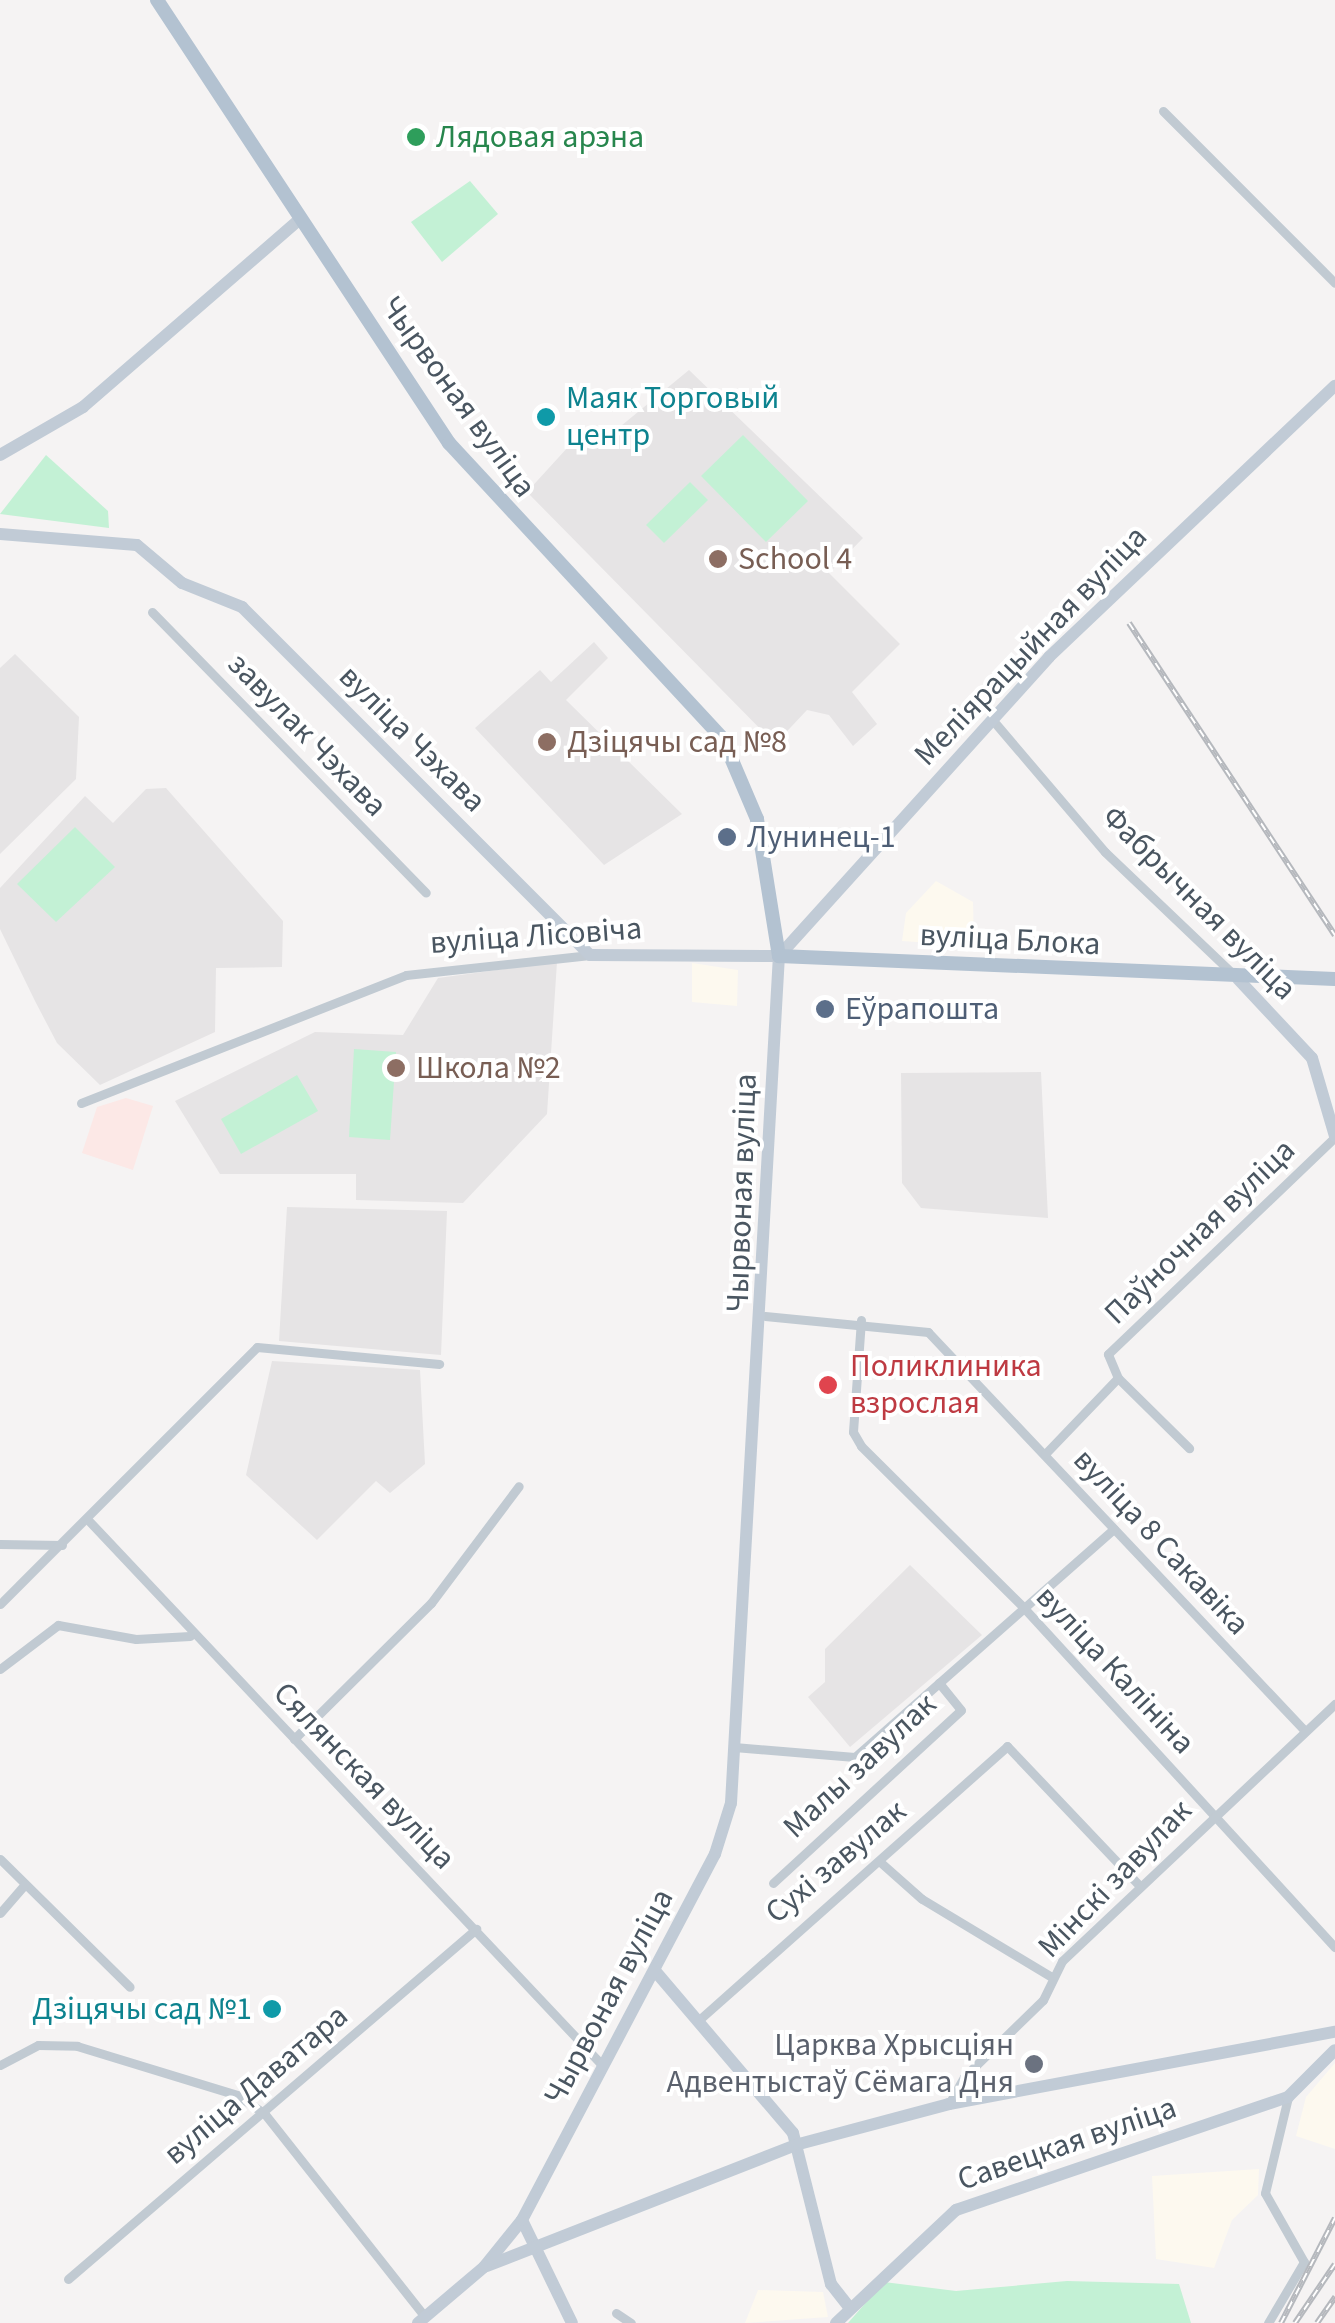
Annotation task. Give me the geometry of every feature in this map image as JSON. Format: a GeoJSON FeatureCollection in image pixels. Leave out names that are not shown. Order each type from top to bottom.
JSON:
{"type":"FeatureCollection","features":[{"type":"Feature","properties":{"kind":"main road","name":"Чырвоная вуліца"},"geometry":{"type":"LineString","coordinates":[[157,0],[487,493],[723,739],[760,829],[779,956]]}},
{"type":"Feature","properties":{"kind":"main road","name":"вуліца Блока"},"geometry":{"type":"LineString","coordinates":[[779,956],[1238,979],[1335,978]]}},
{"type":"Feature","properties":{"kind":"street"},"geometry":{"type":"LineString","coordinates":[[1163,110],[1335,283]]}},
{"type":"Feature","properties":{"kind":"street"},"geometry":{"type":"LineString","coordinates":[[0,455],[83,407],[300,219]]}},
{"type":"Feature","properties":{"kind":"street","name":"Меліярацыйная вуліца"},"geometry":{"type":"LineString","coordinates":[[779,956],[996,724],[1048,658],[1335,386]]}},
{"type":"Feature","properties":{"kind":"street","name":"вуліца Чэхава"},"geometry":{"type":"LineString","coordinates":[[0,534],[136,545],[182,583],[242,608],[590,955]]}},
{"type":"Feature","properties":{"kind":"street","name":"завулак Чэхава"},"geometry":{"type":"LineString","coordinates":[[152,612],[426,893]]}},
{"type":"Feature","properties":{"kind":"street","name":"Фабрычная вуліца"},"geometry":{"type":"LineString","coordinates":[[996,724],[1104,852],[1238,979],[1312,1058],[1335,1137]]}},
{"type":"Feature","properties":{"kind":"street","name":"вуліца Лісовіча"},"geometry":{"type":"LineString","coordinates":[[82,1103],[406,974],[590,955],[779,956]]}},
{"type":"Feature","properties":{"kind":"street","name":"Чырвоная вуліца"},"geometry":{"type":"LineString","coordinates":[[422,2320],[484,2267],[522,2220],[715,1854],[734,1747],[765,1316],[779,956]]}},
{"type":"Feature","properties":{"kind":"street","name":"Паўночная вуліца"},"geometry":{"type":"LineString","coordinates":[[1046,1454],[1118,1378],[1108,1354],[1335,1137]]}},
{"type":"Feature","properties":{"kind":"street","name":"вуліца 8 Сакавіка"},"geometry":{"type":"LineString","coordinates":[[765,1316],[861,1320],[928,1332],[1305,1731]]}},
{"type":"Feature","properties":{"kind":"street","name":"вуліца Калініна"},"geometry":{"type":"LineString","coordinates":[[861,1320],[853,1432],[1024,1608],[1335,1947]]}},
{"type":"Feature","properties":{"kind":"street"},"geometry":{"type":"LineString","coordinates":[[0,1604],[89,1521],[257,1348],[439,1364]]}},
{"type":"Feature","properties":{"kind":"street"},"geometry":{"type":"LineString","coordinates":[[1118,1378],[1189,1448]]}},
{"type":"Feature","properties":{"kind":"street"},"geometry":{"type":"LineString","coordinates":[[294,1739],[430,1603],[518,1486]]}},
{"type":"Feature","properties":{"kind":"street","name":"Сялянская вуліца"},"geometry":{"type":"LineString","coordinates":[[89,1521],[190,1636],[294,1739],[604,2066]]}},
{"type":"Feature","properties":{"kind":"street"},"geometry":{"type":"LineString","coordinates":[[734,1747],[856,1758],[1114,1529]]}},
{"type":"Feature","properties":{"kind":"street"},"geometry":{"type":"LineString","coordinates":[[0,1544],[62,1545]]}},
{"type":"Feature","properties":{"kind":"street"},"geometry":{"type":"LineString","coordinates":[[0,1669],[58,1625],[136,1640],[190,1636]]}},
{"type":"Feature","properties":{"kind":"street","name":"Малы завулак"},"geometry":{"type":"LineString","coordinates":[[773,1882],[961,1710],[939,1683]]}},
{"type":"Feature","properties":{"kind":"street","name":"Мінскі завулак"},"geometry":{"type":"LineString","coordinates":[[950,2104],[964,2076],[1043,2000],[1052,1977],[1138,1884],[1335,1704]]}},
{"type":"Feature","properties":{"kind":"street","name":"Сухі завулак"},"geometry":{"type":"LineString","coordinates":[[700,2019],[799,1923],[879,1861],[1007,1746],[1138,1884]]}},
{"type":"Feature","properties":{"kind":"street"},"geometry":{"type":"LineString","coordinates":[[0,1859],[130,1987]]}},
{"type":"Feature","properties":{"kind":"street"},"geometry":{"type":"LineString","coordinates":[[879,1861],[922,1899],[1052,1977]]}},
{"type":"Feature","properties":{"kind":"street"},"geometry":{"type":"LineString","coordinates":[[0,1912],[26,1884]]}},
{"type":"Feature","properties":{"kind":"street","name":"вуліца Даватара"},"geometry":{"type":"LineString","coordinates":[[68,2279],[476,1929]]}},
{"type":"Feature","properties":{"kind":"street"},"geometry":{"type":"LineString","coordinates":[[656,1972],[700,2019],[798,2144],[831,2284],[848,2306]]}},
{"type":"Feature","properties":{"kind":"street","name":"Чырвоная вуліца"},"geometry":{"type":"LineString","coordinates":[[484,2267],[798,2144],[950,2104],[1335,2032]]}},
{"type":"Feature","properties":{"kind":"street"},"geometry":{"type":"LineString","coordinates":[[0,2065],[38,2045],[77,2046],[237,2094],[264,2112],[422,2320]]}},
{"type":"Feature","properties":{"kind":"street","name":"Савецкая вуліца"},"geometry":{"type":"LineString","coordinates":[[836,2323],[848,2306],[979,2198],[1288,2097],[1335,2050]]}},
{"type":"Feature","properties":{"kind":"street"},"geometry":{"type":"LineString","coordinates":[[1268,2323],[1304,2262],[1264,2193],[1288,2097]]}},
{"type":"Feature","properties":{"kind":"street"},"geometry":{"type":"LineString","coordinates":[[522,2220],[572,2323]]}},
{"type":"Feature","properties":{"kind":"street"},"geometry":{"type":"LineString","coordinates":[[616,2313],[631,2323]]}},
{"type":"Feature","properties":{"kind":"shaded area","name":"School 4"},"geometry":{"type":"Polygon","coordinates":[[[689,370],[863,538],[829,573],[900,644],[852,692],[877,724],[853,746],[829,715],[807,710],[775,744],[527,492],[579,435],[593,449],[689,370]]]}},
{"type":"Feature","properties":{"kind":"shaded area","name":"Дзіцячы сад №8"},"geometry":{"type":"Polygon","coordinates":[[[594,642],[608,658],[566,700],[682,814],[604,865],[475,728],[540,670],[551,682],[594,642]]]}},
{"type":"Feature","properties":{"kind":"shaded area"},"geometry":{"type":"Polygon","coordinates":[[[15,654],[79,717],[76,779],[0,854],[0,668],[15,654]]]}},
{"type":"Feature","properties":{"kind":"shaded area"},"geometry":{"type":"Polygon","coordinates":[[[166,788],[283,921],[282,967],[216,968],[215,1032],[100,1085],[57,1043],[35,1001],[0,929],[0,888],[85,796],[113,823],[146,789],[166,788]]]}},
{"type":"Feature","properties":{"kind":"shaded area"},"geometry":{"type":"Polygon","coordinates":[[[936,881],[973,902],[974,946],[902,941],[906,913],[936,881]]]}},
{"type":"Feature","properties":{"kind":"shaded area","name":"Школа №2"},"geometry":{"type":"Polygon","coordinates":[[[557,962],[547,1114],[463,1203],[356,1200],[356,1174],[220,1174],[175,1101],[315,1032],[403,1035],[438,978],[557,962]]]}},
{"type":"Feature","properties":{"kind":"shaded area"},"geometry":{"type":"Polygon","coordinates":[[[692,963],[738,970],[737,1006],[692,1002],[692,963]]]}},
{"type":"Feature","properties":{"kind":"shaded area"},"geometry":{"type":"Polygon","coordinates":[[[1041,1072],[1048,1218],[921,1208],[902,1183],[901,1073],[1041,1072]]]}},
{"type":"Feature","properties":{"kind":"shaded area"},"geometry":{"type":"Polygon","coordinates":[[[126,1098],[153,1106],[133,1170],[82,1153],[97,1107],[126,1098]]]}},
{"type":"Feature","properties":{"kind":"shaded area"},"geometry":{"type":"Polygon","coordinates":[[[287,1207],[447,1211],[441,1355],[279,1341],[287,1207]]]}},
{"type":"Feature","properties":{"kind":"shaded area"},"geometry":{"type":"Polygon","coordinates":[[[272,1361],[420,1370],[425,1464],[390,1493],[376,1481],[317,1540],[246,1475],[272,1361]]]}},
{"type":"Feature","properties":{"kind":"shaded area"},"geometry":{"type":"Polygon","coordinates":[[[910,1565],[982,1635],[850,1747],[808,1697],[825,1682],[825,1649],[910,1565]]]}},
{"type":"Feature","properties":{"kind":"shaded area"},"geometry":{"type":"Polygon","coordinates":[[[1335,2063],[1335,2149],[1296,2136],[1306,2097],[1335,2063]]]}},
{"type":"Feature","properties":{"kind":"shaded area"},"geometry":{"type":"Polygon","coordinates":[[[1259,2169],[1258,2195],[1232,2220],[1214,2268],[1156,2259],[1152,2176],[1259,2169]]]}},
{"type":"Feature","properties":{"kind":"shaded area"},"geometry":{"type":"Polygon","coordinates":[[[758,2290],[823,2292],[828,2317],[745,2323],[758,2290]]]}},
{"type":"Feature","properties":{"kind":"green space"},"geometry":{"type":"Polygon","coordinates":[[[470,181],[498,214],[442,262],[411,222],[470,181]]]}},
{"type":"Feature","properties":{"kind":"green space"},"geometry":{"type":"Polygon","coordinates":[[[743,435],[808,501],[766,542],[701,476],[743,435]]]}},
{"type":"Feature","properties":{"kind":"green space"},"geometry":{"type":"Polygon","coordinates":[[[46,455],[108,511],[109,528],[0,514],[46,455]]]}},
{"type":"Feature","properties":{"kind":"green space"},"geometry":{"type":"Polygon","coordinates":[[[690,482],[708,500],[664,543],[646,525],[690,482]]]}},
{"type":"Feature","properties":{"kind":"green space"},"geometry":{"type":"Polygon","coordinates":[[[75,827],[115,867],[56,922],[17,884],[75,827]]]}},
{"type":"Feature","properties":{"kind":"green space"},"geometry":{"type":"Polygon","coordinates":[[[354,1049],[396,1052],[390,1140],[349,1137],[354,1049]]]}},
{"type":"Feature","properties":{"kind":"green space"},"geometry":{"type":"Polygon","coordinates":[[[297,1075],[318,1111],[241,1154],[221,1119],[297,1075]]]}},
{"type":"Feature","properties":{"kind":"green space"},"geometry":{"type":"Polygon","coordinates":[[[1067,2281],[1179,2284],[1191,2323],[848,2323],[884,2282],[956,2291],[1067,2281]]]}},
{"type":"Feature","properties":{"kind":"railway"},"geometry":{"type":"LineString","coordinates":[[1129,623],[1335,935]]}},
{"type":"Feature","properties":{"kind":"railway"},"geometry":{"type":"LineString","coordinates":[[1281,2323],[1335,2218]]}},
{"type":"Feature","properties":{"kind":"railway"},"geometry":{"type":"LineString","coordinates":[[1295,2323],[1335,2264]]}},
{"type":"Feature","properties":{"kind":"railway"},"geometry":{"type":"LineString","coordinates":[[1317,2323],[1335,2297]]}},
{"type":"Feature","properties":{"kind":"place","name":"Лядовая арэна"},"geometry":{"type":"Point","coordinates":[416,137]}},
{"type":"Feature","properties":{"kind":"place","name":"Маяк Торговый центр"},"geometry":{"type":"Point","coordinates":[546,417]}},
{"type":"Feature","properties":{"kind":"place","name":"School 4"},"geometry":{"type":"Point","coordinates":[718,559]}},
{"type":"Feature","properties":{"kind":"place","name":"Дзіцячы сад №8"},"geometry":{"type":"Point","coordinates":[547,742]}},
{"type":"Feature","properties":{"kind":"place","name":"Лунинец-1"},"geometry":{"type":"Point","coordinates":[727,837]}},
{"type":"Feature","properties":{"kind":"place","name":"Еўрапошта"},"geometry":{"type":"Point","coordinates":[825,1009]}},
{"type":"Feature","properties":{"kind":"place","name":"Школа №2"},"geometry":{"type":"Point","coordinates":[396,1068]}},
{"type":"Feature","properties":{"kind":"place","name":"Поликлиника взрослая"},"geometry":{"type":"Point","coordinates":[828,1385]}},
{"type":"Feature","properties":{"kind":"place","name":"Дзіцячы сад №1"},"geometry":{"type":"Point","coordinates":[272,2009]}},
{"type":"Feature","properties":{"kind":"place","name":"Царква Хрысціян Адвентыстаў Сёмага Дня"},"geometry":{"type":"Point","coordinates":[1034,2064]}}]}
